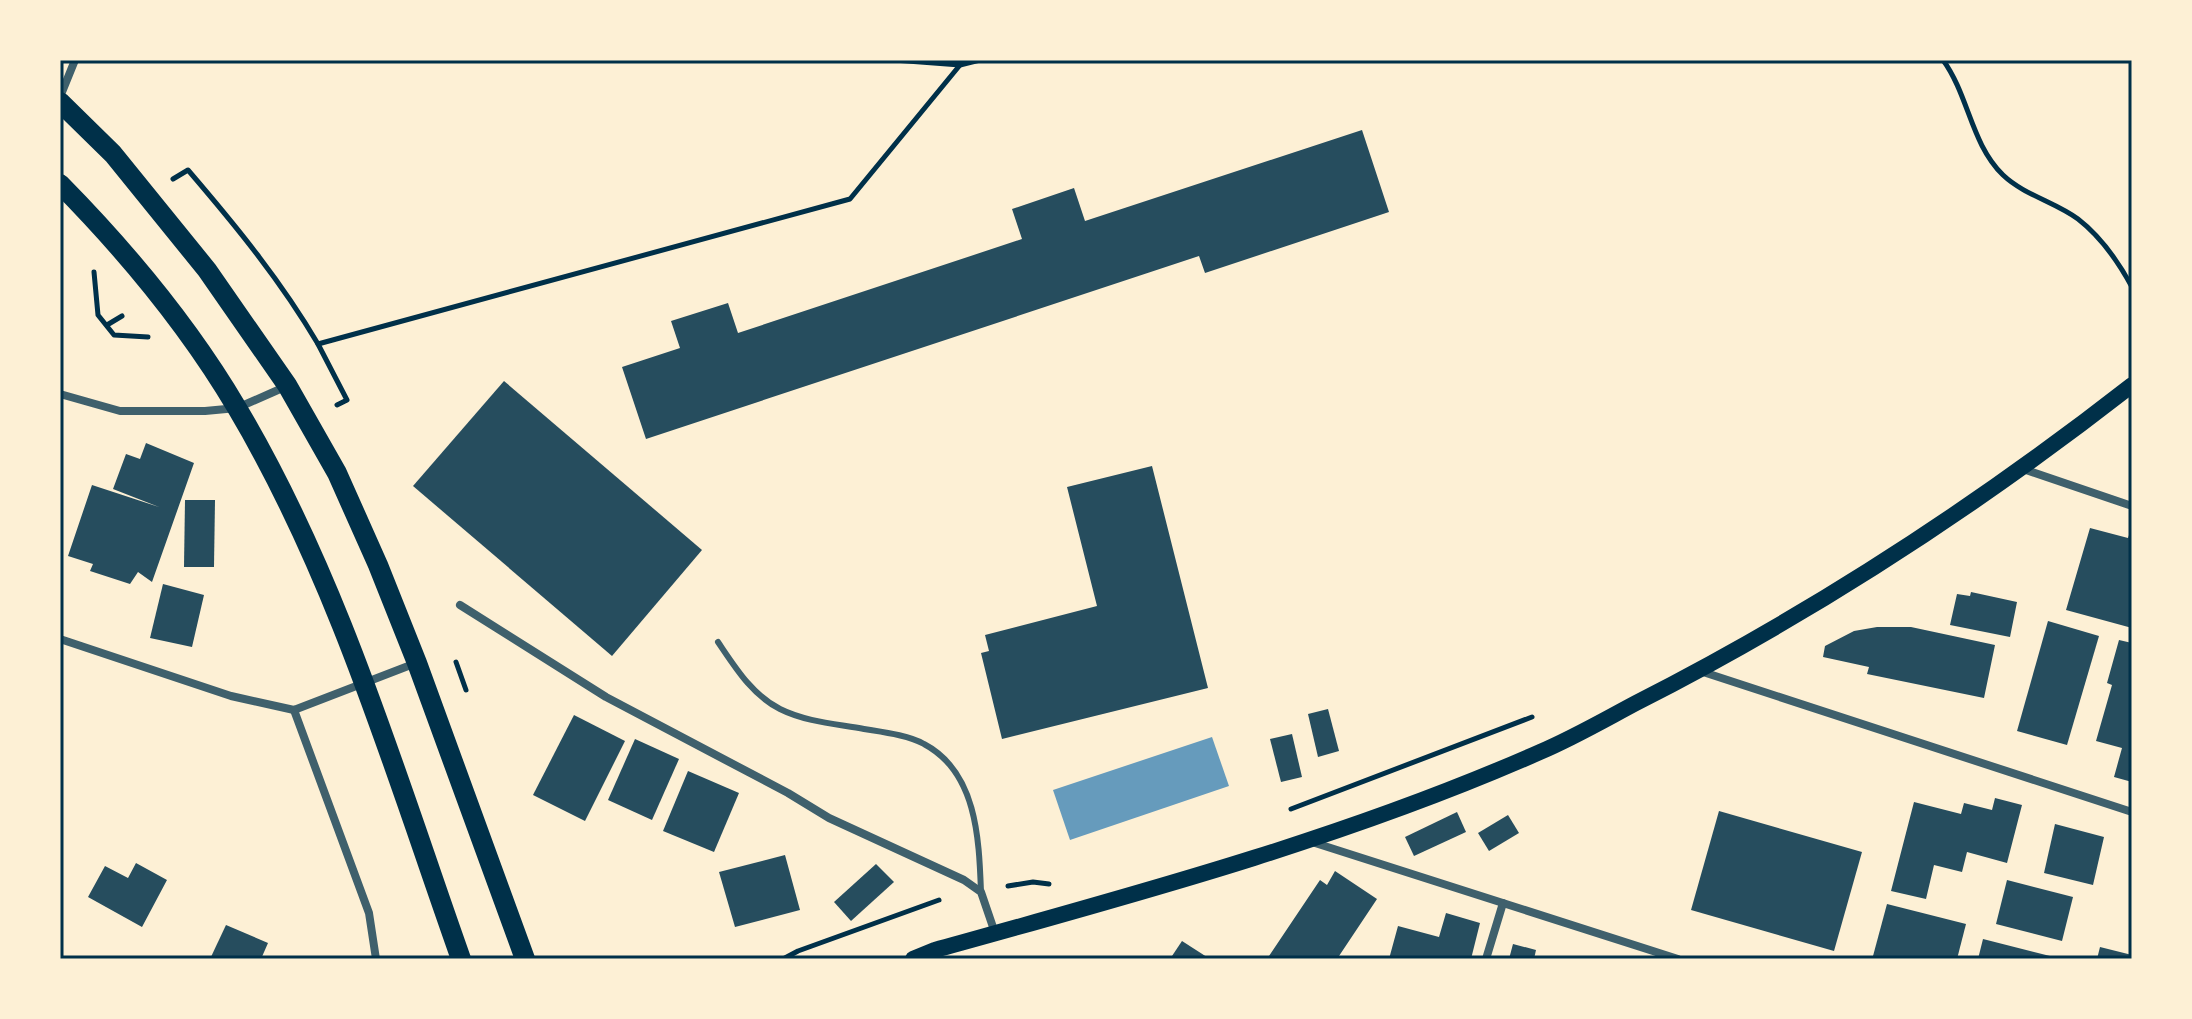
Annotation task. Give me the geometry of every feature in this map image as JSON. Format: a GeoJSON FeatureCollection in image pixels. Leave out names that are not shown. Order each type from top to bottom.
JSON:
{"type":"FeatureCollection","features":[{"type":"Feature","properties":{"kind":"main road"},"geometry":{"type":"LineString","coordinates":[[60,100],[113,154],[207,270],[287,385],[337,473],[417,663],[525,959]]}},
{"type":"Feature","properties":{"kind":"main road"},"geometry":{"type":"LineString","coordinates":[[60,184],[109,233],[153,285],[237,408],[287,500],[364,683],[461,959]]}},
{"type":"Feature","properties":{"kind":"main road"},"geometry":{"type":"LineString","coordinates":[[913,959],[1307,840],[1542,751],[1700,671],[1799,614],[1980,499],[2132,385]]}},
{"type":"Feature","properties":{"kind":"street"},"geometry":{"type":"LineString","coordinates":[[60,100],[75,60]]}},
{"type":"Feature","properties":{"kind":"street"},"geometry":{"type":"LineString","coordinates":[[60,394],[120,411],[205,411],[237,408],[287,385]]}},
{"type":"Feature","properties":{"kind":"street"},"geometry":{"type":"LineString","coordinates":[[2022,469],[2132,506]]}},
{"type":"Feature","properties":{"kind":"street"},"geometry":{"type":"LineString","coordinates":[[460,605],[606,697],[788,793],[829,818],[964,880],[981,892],[995,933]]}},
{"type":"Feature","properties":{"kind":"street"},"geometry":{"type":"LineString","coordinates":[[60,639],[231,696],[294,710],[417,663]]}},
{"type":"Feature","properties":{"kind":"street"},"geometry":{"type":"LineString","coordinates":[[1700,671],[2132,812]]}},
{"type":"Feature","properties":{"kind":"street"},"geometry":{"type":"LineString","coordinates":[[294,710],[369,913],[376,959]]}},
{"type":"Feature","properties":{"kind":"street"},"geometry":{"type":"LineString","coordinates":[[1307,840],[1678,959]]}},
{"type":"Feature","properties":{"kind":"street"},"geometry":{"type":"LineString","coordinates":[[1486,959],[1503,903]]}},
{"type":"Feature","properties":{"kind":"lane"},"geometry":{"type":"LineString","coordinates":[[718,642],[756,692],[780,709],[813,720],[923,743],[942,757],[959,778],[972,808],[979,839],[981,892]]}},
{"type":"Feature","properties":{"kind":"path"},"geometry":{"type":"LineString","coordinates":[[894,60],[960,65],[980,60]]}},
{"type":"Feature","properties":{"kind":"path"},"geometry":{"type":"LineString","coordinates":[[1943,60],[1961,90],[1984,153],[2004,177],[2078,219],[2111,253],[2132,287]]}},
{"type":"Feature","properties":{"kind":"path"},"geometry":{"type":"LineString","coordinates":[[318,344],[850,199],[960,65]]}},
{"type":"Feature","properties":{"kind":"path"},"geometry":{"type":"LineString","coordinates":[[188,170],[249,241],[292,300],[347,400]]}},
{"type":"Feature","properties":{"kind":"path"},"geometry":{"type":"LineString","coordinates":[[93,257],[98,315],[114,335],[157,338]]}},
{"type":"Feature","properties":{"kind":"path"},"geometry":{"type":"LineString","coordinates":[[107,325],[122,316]]}},
{"type":"Feature","properties":{"kind":"path"},"geometry":{"type":"LineString","coordinates":[[1288,810],[1534,717]]}},
{"type":"Feature","properties":{"kind":"path"},"geometry":{"type":"LineString","coordinates":[[783,959],[931,902],[1033,882],[1057,884]]}},
{"type":"Feature","properties":{"kind":"water"},"geometry":{"type":"Polygon","coordinates":[[[1212,737],[1229,786],[1070,840],[1053,790],[1212,737]]]}},
{"type":"Feature","properties":{"kind":"building"},"geometry":{"type":"Polygon","coordinates":[[[1362,130],[1389,212],[1205,273],[1199,256],[646,439],[622,367],[680,348],[671,321],[728,303],[738,333],[1022,239],[1012,209],[1074,188],[1085,221],[1362,130]]]}},
{"type":"Feature","properties":{"kind":"building"},"geometry":{"type":"Polygon","coordinates":[[[504,381],[702,550],[612,656],[413,486],[504,381]]]}},
{"type":"Feature","properties":{"kind":"building"},"geometry":{"type":"Polygon","coordinates":[[[146,443],[194,463],[152,582],[138,572],[130,584],[90,571],[93,564],[68,556],[92,485],[159,507],[113,489],[126,454],[140,459],[146,443]]]}},
{"type":"Feature","properties":{"kind":"building"},"geometry":{"type":"Polygon","coordinates":[[[1152,466],[1208,688],[1002,739],[981,653],[989,651],[985,635],[1097,606],[1067,487],[1152,466]]]}},
{"type":"Feature","properties":{"kind":"building"},"geometry":{"type":"Polygon","coordinates":[[[185,500],[215,500],[214,567],[184,567],[185,500]]]}},
{"type":"Feature","properties":{"kind":"building"},"geometry":{"type":"Polygon","coordinates":[[[2132,526],[2132,628],[2066,610],[2090,528],[2128,538],[2132,526]]]}},
{"type":"Feature","properties":{"kind":"building"},"geometry":{"type":"Polygon","coordinates":[[[163,584],[204,595],[192,647],[150,638],[163,584]]]}},
{"type":"Feature","properties":{"kind":"building"},"geometry":{"type":"Polygon","coordinates":[[[1971,592],[2017,602],[2010,637],[1950,625],[1957,594],[1970,596],[1971,592]]]}},
{"type":"Feature","properties":{"kind":"building"},"geometry":{"type":"Polygon","coordinates":[[[2048,621],[2099,636],[2067,745],[2017,731],[2048,621]]]}},
{"type":"Feature","properties":{"kind":"building"},"geometry":{"type":"Polygon","coordinates":[[[1911,627],[1995,645],[1984,698],[1867,674],[1869,667],[1823,657],[1825,646],[1854,631],[1911,627]]]}},
{"type":"Feature","properties":{"kind":"building"},"geometry":{"type":"Polygon","coordinates":[[[2119,640],[2132,643],[2132,782],[2114,777],[2122,748],[2096,741],[2112,685],[2107,683],[2119,640]]]}},
{"type":"Feature","properties":{"kind":"building"},"geometry":{"type":"Polygon","coordinates":[[[1328,709],[1339,751],[1318,757],[1308,714],[1328,709]]]}},
{"type":"Feature","properties":{"kind":"building"},"geometry":{"type":"Polygon","coordinates":[[[574,715],[625,741],[585,821],[533,795],[574,715]]]}},
{"type":"Feature","properties":{"kind":"building"},"geometry":{"type":"Polygon","coordinates":[[[1292,734],[1302,777],[1281,782],[1270,739],[1292,734]]]}},
{"type":"Feature","properties":{"kind":"building"},"geometry":{"type":"Polygon","coordinates":[[[635,739],[679,759],[652,820],[608,800],[635,739]]]}},
{"type":"Feature","properties":{"kind":"building"},"geometry":{"type":"Polygon","coordinates":[[[688,771],[739,793],[714,852],[663,831],[688,771]]]}},
{"type":"Feature","properties":{"kind":"building"},"geometry":{"type":"Polygon","coordinates":[[[1995,798],[2022,805],[2007,863],[1967,852],[1962,872],[1934,865],[1926,899],[1891,891],[1914,802],[1961,814],[1964,803],[1992,810],[1995,798]]]}},
{"type":"Feature","properties":{"kind":"building"},"geometry":{"type":"Polygon","coordinates":[[[1719,811],[1862,852],[1834,951],[1691,910],[1719,811]]]}},
{"type":"Feature","properties":{"kind":"building"},"geometry":{"type":"Polygon","coordinates":[[[1457,812],[1466,832],[1414,856],[1405,837],[1457,812]]]}},
{"type":"Feature","properties":{"kind":"building"},"geometry":{"type":"Polygon","coordinates":[[[1508,815],[1519,833],[1489,851],[1478,833],[1508,815]]]}},
{"type":"Feature","properties":{"kind":"building"},"geometry":{"type":"Polygon","coordinates":[[[2055,824],[2104,837],[2093,885],[2044,873],[2055,824]]]}},
{"type":"Feature","properties":{"kind":"building"},"geometry":{"type":"Polygon","coordinates":[[[785,855],[800,910],[735,927],[719,872],[785,855]]]}},
{"type":"Feature","properties":{"kind":"building"},"geometry":{"type":"Polygon","coordinates":[[[136,863],[167,880],[142,927],[88,897],[105,866],[128,878],[136,863]]]}},
{"type":"Feature","properties":{"kind":"building"},"geometry":{"type":"Polygon","coordinates":[[[876,864],[894,882],[851,921],[834,902],[876,864]]]}},
{"type":"Feature","properties":{"kind":"building"},"geometry":{"type":"Polygon","coordinates":[[[1335,871],[1377,899],[1337,959],[1267,959],[1320,880],[1327,885],[1335,871]]]}},
{"type":"Feature","properties":{"kind":"building"},"geometry":{"type":"Polygon","coordinates":[[[2007,880],[2073,897],[2062,941],[1996,924],[2007,880]]]}},
{"type":"Feature","properties":{"kind":"building"},"geometry":{"type":"Polygon","coordinates":[[[1887,904],[1966,924],[1957,959],[1885,959],[1873,956],[1887,904]]]}},
{"type":"Feature","properties":{"kind":"building"},"geometry":{"type":"Polygon","coordinates":[[[1446,913],[1480,923],[1471,959],[1389,959],[1398,926],[1439,937],[1446,913]]]}},
{"type":"Feature","properties":{"kind":"building"},"geometry":{"type":"Polygon","coordinates":[[[226,925],[268,943],[261,959],[210,959],[226,925]]]}},
{"type":"Feature","properties":{"kind":"building"},"geometry":{"type":"Polygon","coordinates":[[[1983,939],[2058,958],[2058,959],[1978,959],[1983,939]]]}},
{"type":"Feature","properties":{"kind":"building"},"geometry":{"type":"Polygon","coordinates":[[[1182,941],[1210,959],[1170,959],[1182,941]]]}},
{"type":"Feature","properties":{"kind":"building"},"geometry":{"type":"Polygon","coordinates":[[[1513,944],[1536,950],[1534,959],[1509,959],[1513,944]]]}},
{"type":"Feature","properties":{"kind":"building"},"geometry":{"type":"Polygon","coordinates":[[[2100,947],[2132,955],[2132,959],[2097,959],[2100,947]]]}}]}
